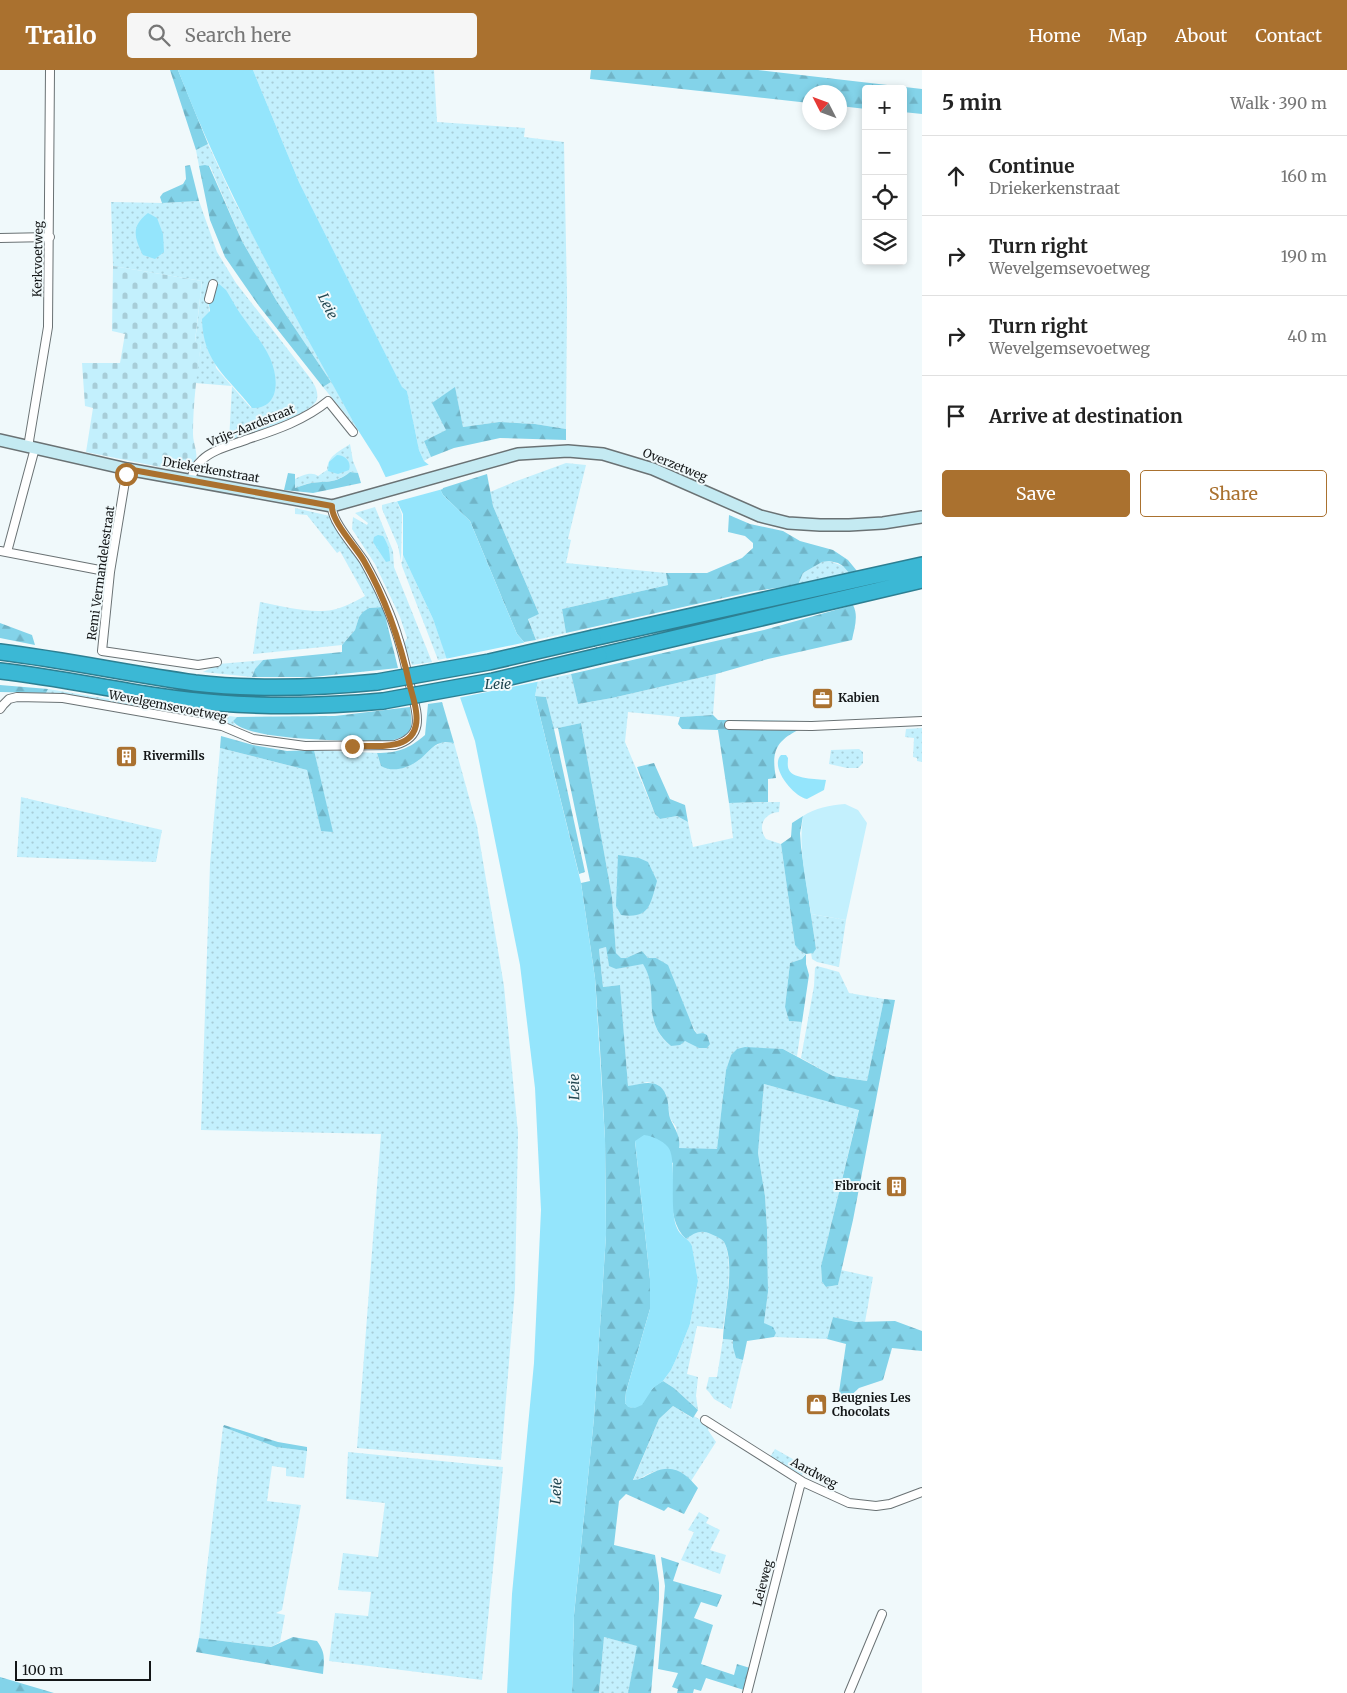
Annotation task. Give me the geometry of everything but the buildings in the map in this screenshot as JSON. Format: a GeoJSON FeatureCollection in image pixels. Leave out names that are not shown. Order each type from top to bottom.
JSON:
{"type":"FeatureCollection","features":[{"type":"Feature","properties":{"kind":"highway"},"geometry":{"type":"LineString","coordinates":[[0,670],[99,687],[219,703],[339,705],[383,701],[493,681],[598,656],[835,592],[922,565]]}},
{"type":"Feature","properties":{"kind":"highway"},"geometry":{"type":"LineString","coordinates":[[0,652],[197,683],[262,688],[297,688],[377,682],[488,662],[593,638],[835,592],[922,580]]}},
{"type":"Feature","properties":{"kind":"street","name":"Kerkvoetweg"},"geometry":{"type":"LineString","coordinates":[[4,551],[31,448],[47,343],[50,237],[50,70]]}},
{"type":"Feature","properties":{"kind":"street"},"geometry":{"type":"LineString","coordinates":[[0,238],[50,237]]}},
{"type":"Feature","properties":{"kind":"street"},"geometry":{"type":"LineString","coordinates":[[209,299],[213,284]]}},
{"type":"Feature","properties":{"kind":"street","name":"Vrije-Aardstraat"},"geometry":{"type":"LineString","coordinates":[[191,480],[195,468],[203,459],[222,448],[284,427],[314,412],[328,401],[353,432]]}},
{"type":"Feature","properties":{"kind":"street","name":"Driekerkenstraat"},"geometry":{"type":"LineString","coordinates":[[0,440],[127,469],[332,506],[417,481]]}},
{"type":"Feature","properties":{"kind":"street","name":"Overzetweg"},"geometry":{"type":"LineString","coordinates":[[417,481],[518,454],[568,451],[603,454],[669,476],[760,516],[788,523],[820,526],[849,525],[883,523],[922,517]]}},
{"type":"Feature","properties":{"kind":"street","name":"Remi Vermandelestraat"},"geometry":{"type":"LineString","coordinates":[[127,469],[110,572],[102,651],[198,665],[217,662]]}},
{"type":"Feature","properties":{"kind":"street","name":"Wevelgemsevoetweg"},"geometry":{"type":"LineString","coordinates":[[0,710],[3,704],[16,697],[63,698],[222,726],[253,739],[305,746],[395,745],[404,742],[413,736],[416,725],[416,711],[399,641],[384,600],[363,561],[334,516],[332,506]]}},
{"type":"Feature","properties":{"kind":"street"},"geometry":{"type":"LineString","coordinates":[[4,551],[110,572]]}},
{"type":"Feature","properties":{"kind":"street"},"geometry":{"type":"LineString","coordinates":[[728,725],[812,726],[922,721]]}},
{"type":"Feature","properties":{"kind":"street","name":"Aardweg"},"geometry":{"type":"LineString","coordinates":[[705,1420],[803,1482],[849,1504],[863,1506],[890,1504],[922,1492]]}},
{"type":"Feature","properties":{"kind":"street","name":"Leieweg"},"geometry":{"type":"LineString","coordinates":[[756,1693],[747,1692],[803,1482]]}},
{"type":"Feature","properties":{"kind":"street"},"geometry":{"type":"LineString","coordinates":[[849,1693],[882,1614]]}},
{"type":"Feature","properties":{"kind":"green space"},"geometry":{"type":"Polygon","coordinates":[[[170,70],[178,70],[208,144],[196,150],[170,70]]]}},
{"type":"Feature","properties":{"kind":"green space"},"geometry":{"type":"Polygon","coordinates":[[[253,70],[434,70],[437,122],[525,128],[524,137],[564,142],[567,296],[566,429],[535,424],[499,422],[463,427],[455,388],[446,430],[424,441],[431,457],[424,461],[419,450],[407,391],[402,388],[299,182],[253,70]]]}},
{"type":"Feature","properties":{"kind":"green space"},"geometry":{"type":"Polygon","coordinates":[[[591,70],[758,70],[887,85],[862,85],[862,109],[847,107],[847,85],[802,85],[802,102],[590,79],[591,70]]]}},
{"type":"Feature","properties":{"kind":"green space"},"geometry":{"type":"Polygon","coordinates":[[[907,87],[922,89],[922,114],[907,112],[907,87]]]}},
{"type":"Feature","properties":{"kind":"green space"},"geometry":{"type":"Polygon","coordinates":[[[208,144],[233,198],[356,427],[323,387],[331,382],[276,300],[242,241],[210,166],[199,166],[196,150],[208,144]]]}},
{"type":"Feature","properties":{"kind":"green space"},"geometry":{"type":"Polygon","coordinates":[[[190,165],[199,201],[162,203],[160,197],[163,193],[183,184],[186,179],[185,166],[190,165]]]}},
{"type":"Feature","properties":{"kind":"green space"},"geometry":{"type":"Polygon","coordinates":[[[199,166],[209,166],[242,241],[276,300],[331,382],[323,387],[259,306],[225,257],[210,220],[199,166]]]}},
{"type":"Feature","properties":{"kind":"green space"},"geometry":{"type":"Polygon","coordinates":[[[199,201],[217,252],[236,283],[315,385],[317,399],[313,405],[278,424],[229,441],[232,386],[195,383],[201,344],[195,342],[202,281],[113,266],[111,202],[162,203],[199,201]],[[208,300],[216,368],[251,408],[270,359],[254,332],[240,314],[208,300]]]}},
{"type":"Feature","properties":{"kind":"green space"},"geometry":{"type":"Polygon","coordinates":[[[113,266],[202,281],[195,341],[201,344],[193,422],[196,461],[175,470],[86,452],[93,408],[85,406],[82,363],[120,363],[125,334],[112,331],[113,266]]]}},
{"type":"Feature","properties":{"kind":"green space"},"geometry":{"type":"Polygon","coordinates":[[[455,387],[463,427],[499,422],[535,424],[566,429],[566,440],[500,438],[454,448],[431,457],[424,441],[446,430],[432,403],[455,387]]]}},
{"type":"Feature","properties":{"kind":"green space"},"geometry":{"type":"Polygon","coordinates":[[[350,444],[353,461],[358,473],[350,472],[339,479],[306,484],[295,488],[295,479],[310,474],[318,476],[327,470],[332,457],[350,444]]]}},
{"type":"Feature","properties":{"kind":"green space"},"geometry":{"type":"Polygon","coordinates":[[[566,463],[586,465],[568,539],[571,540],[566,563],[666,573],[668,585],[562,609],[566,633],[536,640],[528,618],[539,614],[493,506],[490,492],[566,463]]]}},
{"type":"Feature","properties":{"kind":"green space"},"geometry":{"type":"Polygon","coordinates":[[[350,472],[358,473],[361,483],[313,493],[284,490],[288,473],[295,474],[295,488],[307,484],[339,479],[350,472]]]}},
{"type":"Feature","properties":{"kind":"green space"},"geometry":{"type":"Polygon","coordinates":[[[487,474],[493,506],[539,614],[528,619],[536,640],[524,642],[517,634],[470,521],[443,495],[440,489],[487,474]]]}},
{"type":"Feature","properties":{"kind":"green space"},"geometry":{"type":"Polygon","coordinates":[[[397,501],[402,515],[401,561],[398,546],[382,509],[382,505],[397,501]]]}},
{"type":"Feature","properties":{"kind":"green space"},"geometry":{"type":"Polygon","coordinates":[[[375,507],[393,551],[394,567],[432,662],[412,665],[404,644],[407,638],[400,617],[375,564],[352,529],[353,517],[367,525],[368,523],[355,513],[375,507]]]}},
{"type":"Feature","properties":{"kind":"green space"},"geometry":{"type":"Polygon","coordinates":[[[295,508],[330,516],[337,530],[361,565],[383,607],[369,608],[359,617],[355,630],[342,645],[253,654],[260,602],[296,609],[324,611],[340,608],[365,596],[340,551],[337,553],[307,515],[295,514],[295,508]]]}},
{"type":"Feature","properties":{"kind":"green space"},"geometry":{"type":"Polygon","coordinates":[[[729,515],[750,524],[783,531],[800,541],[833,550],[848,560],[857,571],[849,573],[838,563],[822,562],[803,573],[798,585],[755,591],[566,633],[562,609],[668,585],[666,573],[707,573],[742,558],[753,548],[753,543],[745,536],[728,532],[729,515]]]}},
{"type":"Feature","properties":{"kind":"green space"},"geometry":{"type":"Polygon","coordinates":[[[403,555],[433,619],[447,658],[438,660],[401,562],[403,555]]]}},
{"type":"Feature","properties":{"kind":"green space"},"geometry":{"type":"Polygon","coordinates":[[[829,561],[843,566],[849,573],[798,585],[803,573],[822,562],[829,561]]]}},
{"type":"Feature","properties":{"kind":"green space"},"geometry":{"type":"Polygon","coordinates":[[[853,605],[856,618],[852,640],[768,659],[716,674],[578,704],[571,674],[764,630],[853,605]]]}},
{"type":"Feature","properties":{"kind":"green space"},"geometry":{"type":"Polygon","coordinates":[[[383,607],[398,668],[313,677],[252,677],[255,669],[263,660],[342,652],[342,645],[355,630],[359,617],[363,612],[369,608],[383,607]]]}},
{"type":"Feature","properties":{"kind":"green space"},"geometry":{"type":"Polygon","coordinates":[[[0,623],[32,635],[35,645],[0,638],[0,623]]]}},
{"type":"Feature","properties":{"kind":"green space"},"geometry":{"type":"Polygon","coordinates":[[[263,660],[255,669],[252,677],[203,672],[219,664],[263,660]]]}},
{"type":"Feature","properties":{"kind":"green space"},"geometry":{"type":"Polygon","coordinates":[[[571,674],[578,704],[716,674],[713,715],[680,717],[628,712],[625,742],[655,814],[660,819],[677,816],[688,822],[693,847],[733,838],[729,803],[780,802],[779,812],[766,818],[762,829],[766,839],[781,844],[795,945],[799,950],[806,953],[802,959],[790,963],[785,1007],[789,1021],[802,1022],[797,1056],[783,1049],[731,1055],[726,1070],[717,1150],[679,1148],[676,1127],[670,1118],[666,1094],[658,1085],[647,1082],[628,1087],[620,985],[603,987],[599,949],[606,947],[609,965],[616,969],[643,963],[648,974],[656,1027],[661,1036],[671,1046],[685,1041],[691,1043],[697,1034],[656,958],[648,958],[642,951],[626,958],[620,958],[616,953],[612,897],[581,723],[554,729],[546,697],[535,696],[538,681],[571,674]]]}},
{"type":"Feature","properties":{"kind":"green space"},"geometry":{"type":"Polygon","coordinates":[[[0,685],[48,689],[46,693],[0,692],[0,685]]]}},
{"type":"Feature","properties":{"kind":"green space"},"geometry":{"type":"Polygon","coordinates":[[[48,689],[237,717],[233,721],[236,726],[195,716],[46,693],[48,689]]]}},
{"type":"Feature","properties":{"kind":"green space"},"geometry":{"type":"Polygon","coordinates":[[[535,696],[546,697],[554,729],[585,872],[579,874],[535,696]]]}},
{"type":"Feature","properties":{"kind":"green space"},"geometry":{"type":"Polygon","coordinates":[[[442,702],[454,743],[444,742],[438,744],[419,760],[405,767],[390,769],[381,766],[377,753],[402,749],[419,740],[425,735],[428,704],[442,702]]]}},
{"type":"Feature","properties":{"kind":"green space"},"geometry":{"type":"Polygon","coordinates":[[[410,707],[411,727],[409,731],[402,737],[388,741],[281,737],[242,728],[233,721],[237,717],[335,716],[410,707]]]}},
{"type":"Feature","properties":{"kind":"green space"},"geometry":{"type":"Polygon","coordinates":[[[713,715],[718,720],[880,722],[879,727],[800,729],[792,733],[777,748],[774,761],[776,778],[768,779],[768,802],[729,803],[718,730],[682,729],[678,724],[680,717],[713,715]]]}},
{"type":"Feature","properties":{"kind":"green space"},"geometry":{"type":"Polygon","coordinates":[[[581,723],[612,897],[616,953],[621,958],[626,958],[642,951],[648,958],[656,958],[668,965],[694,1030],[697,1034],[703,1033],[707,1035],[710,1044],[707,1048],[699,1048],[685,1041],[680,1045],[671,1046],[661,1036],[656,1026],[648,975],[643,964],[616,969],[609,966],[606,947],[599,949],[603,987],[620,985],[628,1086],[649,1083],[663,1089],[667,1098],[670,1118],[678,1136],[679,1148],[717,1149],[726,1070],[731,1055],[737,1049],[745,1047],[783,1049],[833,1076],[867,1081],[884,999],[895,1000],[853,1220],[838,1285],[826,1287],[822,1282],[821,1266],[859,1110],[764,1084],[758,1153],[765,1196],[767,1228],[768,1292],[764,1323],[773,1327],[776,1333],[774,1337],[747,1341],[743,1360],[736,1358],[733,1340],[723,1339],[729,1276],[729,1263],[724,1242],[718,1237],[704,1232],[695,1233],[686,1239],[680,1232],[673,1214],[673,1163],[635,1141],[650,1279],[650,1309],[626,1392],[625,1403],[629,1407],[637,1406],[643,1402],[654,1387],[663,1381],[674,1388],[698,1410],[693,1418],[673,1406],[659,1419],[633,1480],[668,1469],[674,1469],[684,1474],[698,1488],[684,1514],[668,1507],[664,1511],[626,1494],[619,1501],[614,1545],[655,1555],[659,1599],[651,1693],[628,1693],[637,1646],[604,1637],[599,1693],[572,1693],[574,1615],[594,1418],[606,1235],[605,1139],[595,978],[581,883],[590,881],[558,728],[581,723]]]}},
{"type":"Feature","properties":{"kind":"green space"},"geometry":{"type":"Polygon","coordinates":[[[922,728],[922,762],[917,761],[917,758],[913,757],[914,738],[905,737],[906,729],[922,728]]]}},
{"type":"Feature","properties":{"kind":"green space"},"geometry":{"type":"Polygon","coordinates":[[[221,736],[253,745],[287,751],[314,750],[333,832],[321,831],[307,770],[220,748],[221,736]]]}},
{"type":"Feature","properties":{"kind":"green space"},"geometry":{"type":"Polygon","coordinates":[[[443,742],[454,743],[477,826],[504,986],[518,1133],[515,1289],[501,1460],[357,1448],[381,1134],[201,1130],[210,864],[220,748],[307,770],[321,831],[332,831],[314,750],[377,753],[381,766],[418,761],[433,747],[443,742]]]}},
{"type":"Feature","properties":{"kind":"green space"},"geometry":{"type":"Polygon","coordinates":[[[859,749],[863,752],[863,763],[858,768],[847,768],[829,764],[831,750],[859,749]]]}},
{"type":"Feature","properties":{"kind":"green space"},"geometry":{"type":"Polygon","coordinates":[[[654,763],[670,799],[685,805],[688,822],[677,816],[660,819],[655,814],[637,767],[654,763]]]}},
{"type":"Feature","properties":{"kind":"green space"},"geometry":{"type":"Polygon","coordinates":[[[21,797],[162,830],[156,862],[17,857],[21,797]]]}},
{"type":"Feature","properties":{"kind":"green space"},"geometry":{"type":"Polygon","coordinates":[[[845,804],[858,810],[867,823],[846,920],[811,914],[801,841],[803,816],[823,807],[845,804]]]}},
{"type":"Feature","properties":{"kind":"green space"},"geometry":{"type":"Polygon","coordinates":[[[803,816],[800,833],[801,847],[816,949],[813,953],[806,954],[795,945],[781,844],[791,837],[792,823],[803,816]]]}},
{"type":"Feature","properties":{"kind":"green space"},"geometry":{"type":"Polygon","coordinates":[[[618,855],[639,858],[648,862],[657,881],[647,909],[638,915],[621,915],[616,906],[618,855]]]}},
{"type":"Feature","properties":{"kind":"green space"},"geometry":{"type":"Polygon","coordinates":[[[811,914],[846,920],[839,967],[812,959],[811,953],[816,949],[811,914]]]}},
{"type":"Feature","properties":{"kind":"green space"},"geometry":{"type":"Polygon","coordinates":[[[806,954],[809,975],[802,1022],[789,1021],[785,1007],[790,963],[802,959],[806,954]]]}},
{"type":"Feature","properties":{"kind":"green space"},"geometry":{"type":"Polygon","coordinates":[[[817,966],[839,972],[849,993],[884,999],[867,1081],[833,1076],[801,1058],[814,986],[815,968],[817,966]]]}},
{"type":"Feature","properties":{"kind":"green space"},"geometry":{"type":"Polygon","coordinates":[[[764,1084],[859,1109],[821,1266],[822,1282],[826,1287],[838,1285],[841,1270],[873,1277],[865,1322],[833,1317],[827,1339],[774,1337],[776,1333],[764,1323],[768,1292],[767,1228],[765,1196],[758,1153],[764,1084]]]}},
{"type":"Feature","properties":{"kind":"green space"},"geometry":{"type":"Polygon","coordinates":[[[703,1231],[715,1235],[724,1242],[727,1250],[729,1272],[723,1329],[697,1326],[687,1374],[698,1377],[696,1396],[698,1410],[674,1388],[663,1381],[671,1370],[690,1324],[698,1281],[692,1246],[686,1239],[695,1232],[703,1231]]]}},
{"type":"Feature","properties":{"kind":"green space"},"geometry":{"type":"Polygon","coordinates":[[[833,1317],[856,1322],[895,1321],[922,1331],[922,1351],[892,1348],[883,1380],[859,1388],[845,1401],[838,1399],[846,1344],[827,1339],[833,1317]]]}},
{"type":"Feature","properties":{"kind":"green space"},"geometry":{"type":"Polygon","coordinates":[[[723,1339],[733,1340],[736,1358],[743,1360],[731,1409],[714,1399],[706,1389],[709,1377],[717,1377],[723,1339]]]}},
{"type":"Feature","properties":{"kind":"green space"},"geometry":{"type":"Polygon","coordinates":[[[673,1406],[692,1418],[694,1416],[710,1426],[708,1430],[716,1442],[691,1481],[680,1475],[656,1471],[633,1481],[659,1419],[673,1406]]]}},
{"type":"Feature","properties":{"kind":"green space"},"geometry":{"type":"Polygon","coordinates":[[[224,1425],[278,1442],[307,1447],[307,1451],[276,1447],[223,1427],[224,1425]]]}},
{"type":"Feature","properties":{"kind":"green space"},"geometry":{"type":"Polygon","coordinates":[[[223,1427],[276,1447],[307,1451],[304,1478],[286,1476],[286,1468],[272,1466],[267,1501],[301,1505],[282,1610],[276,1613],[285,1615],[280,1642],[271,1647],[199,1638],[223,1427]]]}},
{"type":"Feature","properties":{"kind":"green space"},"geometry":{"type":"Polygon","coordinates":[[[775,1449],[807,1467],[802,1475],[770,1457],[775,1449]]]}},
{"type":"Feature","properties":{"kind":"green space"},"geometry":{"type":"Polygon","coordinates":[[[348,1452],[503,1467],[482,1680],[329,1661],[335,1613],[368,1616],[371,1592],[338,1590],[343,1553],[378,1557],[385,1503],[346,1499],[348,1452]]]}},
{"type":"Feature","properties":{"kind":"green space"},"geometry":{"type":"Polygon","coordinates":[[[699,1512],[709,1518],[706,1523],[720,1530],[710,1550],[726,1555],[720,1574],[681,1560],[694,1532],[688,1530],[699,1512]]]}},
{"type":"Feature","properties":{"kind":"green space"},"geometry":{"type":"Polygon","coordinates":[[[661,1557],[679,1563],[673,1581],[722,1595],[717,1607],[701,1602],[694,1618],[713,1625],[701,1664],[734,1675],[737,1664],[750,1668],[744,1690],[706,1678],[701,1691],[694,1689],[693,1693],[677,1693],[678,1689],[672,1687],[678,1673],[658,1669],[665,1586],[661,1557]]]}},
{"type":"Feature","properties":{"kind":"green space"},"geometry":{"type":"Polygon","coordinates":[[[293,1637],[317,1641],[323,1653],[323,1674],[196,1652],[199,1638],[271,1647],[293,1637]]]}},
{"type":"Feature","properties":{"kind":"green space"},"geometry":{"type":"Polygon","coordinates":[[[604,1637],[638,1646],[628,1693],[599,1693],[604,1637]]]}},
{"type":"Feature","properties":{"kind":"green space"},"geometry":{"type":"Polygon","coordinates":[[[0,1677],[54,1693],[0,1693],[0,1677]]]}},
{"type":"Feature","properties":{"kind":"water","name":"Leie"},"geometry":{"type":"Polygon","coordinates":[[[178,70],[253,70],[299,182],[402,387],[407,391],[419,450],[424,461],[429,465],[443,495],[470,521],[517,634],[524,642],[538,681],[535,696],[581,883],[595,978],[605,1139],[606,1235],[594,1418],[574,1615],[572,1693],[507,1693],[512,1594],[534,1363],[541,1210],[535,1088],[520,965],[475,741],[433,619],[403,555],[403,514],[379,463],[356,427],[261,252],[217,162],[178,70]]]}},
{"type":"Feature","properties":{"kind":"water"},"geometry":{"type":"Polygon","coordinates":[[[148,213],[157,218],[163,234],[164,252],[155,259],[143,255],[136,237],[139,223],[148,213]]]}},
{"type":"Feature","properties":{"kind":"water"},"geometry":{"type":"Polygon","coordinates":[[[212,284],[219,284],[226,290],[270,358],[275,374],[275,391],[268,403],[261,407],[252,408],[218,368],[207,347],[203,334],[202,319],[210,311],[208,299],[212,284]]]}},
{"type":"Feature","properties":{"kind":"water"},"geometry":{"type":"Polygon","coordinates":[[[337,455],[347,459],[350,467],[349,470],[338,474],[328,471],[329,462],[337,455]]]}},
{"type":"Feature","properties":{"kind":"water"},"geometry":{"type":"Polygon","coordinates":[[[378,535],[383,536],[386,542],[390,561],[386,562],[373,542],[374,537],[378,535]]]}},
{"type":"Feature","properties":{"kind":"water"},"geometry":{"type":"Polygon","coordinates":[[[781,755],[786,755],[788,758],[791,773],[806,778],[826,780],[824,790],[807,799],[796,793],[785,781],[778,767],[778,760],[781,755]]]}},
{"type":"Feature","properties":{"kind":"water"},"geometry":{"type":"Polygon","coordinates":[[[644,1135],[654,1137],[663,1142],[671,1153],[674,1219],[678,1231],[692,1246],[698,1281],[690,1324],[671,1370],[663,1381],[653,1388],[642,1405],[635,1408],[628,1407],[625,1403],[626,1392],[650,1309],[650,1279],[635,1141],[644,1135]]]}},
{"type":"Feature","properties":{"kind":"pier"},"geometry":{"type":"Polygon","coordinates":[[[431,464],[443,489],[395,502],[383,478],[431,464]]]}},
{"type":"Feature","properties":{"kind":"pier"},"geometry":{"type":"Polygon","coordinates":[[[527,642],[541,681],[458,698],[445,659],[527,642]]]}},
{"type":"Feature","properties":{"kind":"place","name":"Kabien"},"geometry":{"type":"Point","coordinates":[822,698]}},
{"type":"Feature","properties":{"kind":"place","name":"Rivermills"},"geometry":{"type":"Point","coordinates":[127,756]}},
{"type":"Feature","properties":{"kind":"place","name":"Fibrocit"},"geometry":{"type":"Point","coordinates":[897,1186]}},
{"type":"Feature","properties":{"kind":"place","name":"Beugnies Les Chocolats"},"geometry":{"type":"Point","coordinates":[816,1405]}},
{"type":"Feature","properties":{"kind":"route"},"geometry":{"type":"LineString","coordinates":[[126,474],[127,469],[332,506],[334,516],[363,561],[390,614],[405,661],[416,711],[416,725],[413,736],[404,742],[395,745],[352,746]]}}]}
